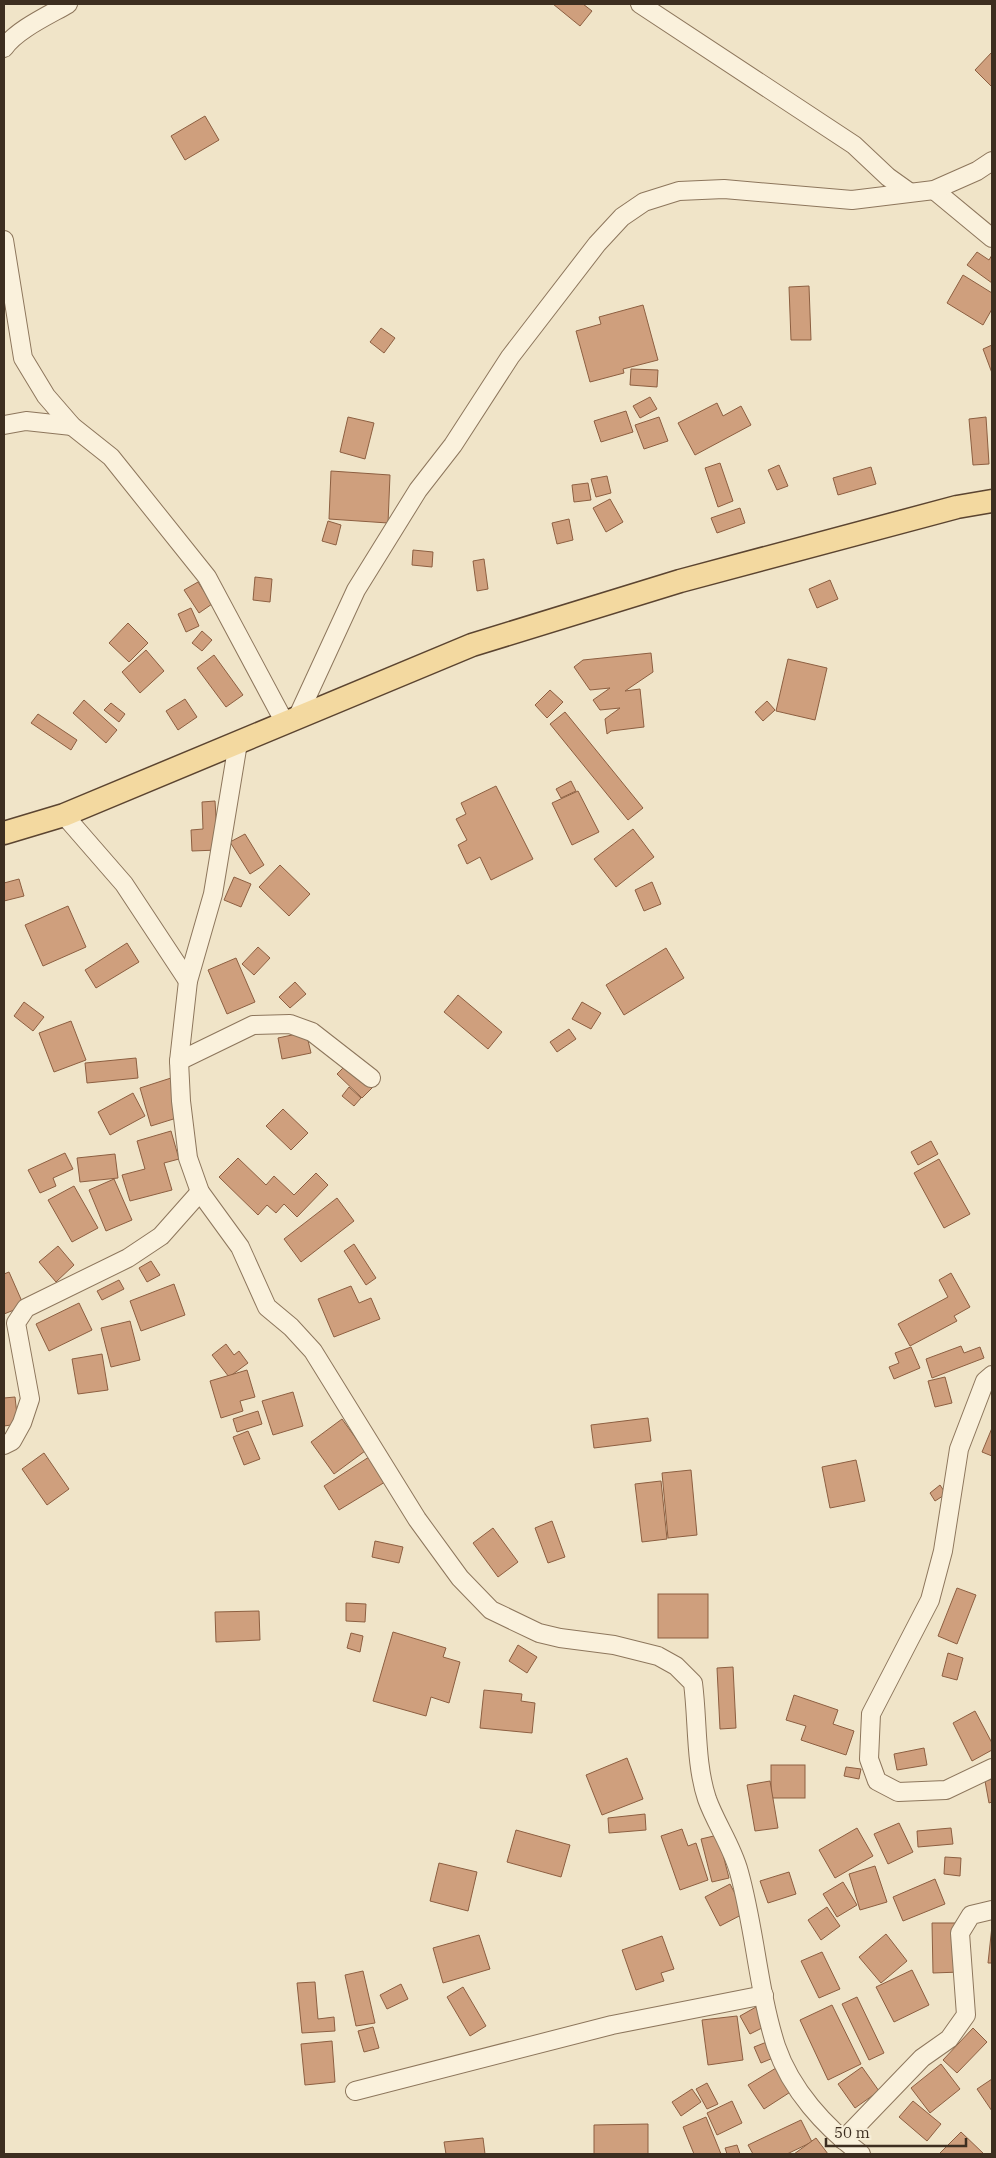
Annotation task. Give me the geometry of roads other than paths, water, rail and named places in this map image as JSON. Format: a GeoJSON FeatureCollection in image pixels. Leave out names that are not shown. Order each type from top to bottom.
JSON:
{"type":"FeatureCollection","features":[{"type":"Feature","properties":{"kind":"main road"},"geometry":{"type":"LineString","coordinates":[[4,833],[64,815],[481,642],[680,581],[957,507],[992,501]]}},
{"type":"Feature","properties":{"kind":"street"},"geometry":{"type":"LineString","coordinates":[[4,48],[7,43],[29,27],[68,4]]}},
{"type":"Feature","properties":{"kind":"street"},"geometry":{"type":"LineString","coordinates":[[640,4],[854,145],[888,177],[908,192]]}},
{"type":"Feature","properties":{"kind":"street"},"geometry":{"type":"LineString","coordinates":[[291,720],[356,590],[418,490],[453,445],[522,342],[597,244],[622,217],[644,202],[679,191],[724,189],[852,200],[934,190],[977,171],[992,161]]}},
{"type":"Feature","properties":{"kind":"street"},"geometry":{"type":"LineString","coordinates":[[934,190],[992,238]]}},
{"type":"Feature","properties":{"kind":"street"},"geometry":{"type":"LineString","coordinates":[[4,240],[23,358],[46,396],[72,426],[111,457],[207,577],[291,720]]}},
{"type":"Feature","properties":{"kind":"street"},"geometry":{"type":"LineString","coordinates":[[4,425],[26,421],[72,426]]}},
{"type":"Feature","properties":{"kind":"street"},"geometry":{"type":"LineString","coordinates":[[238,743],[213,894],[188,981],[179,1061],[181,1101],[188,1158],[200,1192],[240,1247],[267,1307],[291,1327],[313,1351],[417,1519],[466,1585],[491,1610],[539,1633],[560,1638],[614,1645],[658,1656],[676,1666],[693,1683],[697,1711],[699,1764],[707,1799],[739,1871],[776,2047],[794,2083],[811,2108],[844,2140],[862,2154]]}},
{"type":"Feature","properties":{"kind":"street"},"geometry":{"type":"LineString","coordinates":[[64,815],[124,884],[188,981]]}},
{"type":"Feature","properties":{"kind":"street"},"geometry":{"type":"LineString","coordinates":[[179,1061],[253,1025],[290,1024],[312,1032],[371,1078]]}},
{"type":"Feature","properties":{"kind":"street"},"geometry":{"type":"LineString","coordinates":[[4,1445],[12,1442],[22,1424],[30,1398],[16,1324],[26,1308],[128,1258],[161,1236],[200,1192]]}},
{"type":"Feature","properties":{"kind":"street"},"geometry":{"type":"LineString","coordinates":[[992,1374],[985,1381],[958,1449],[943,1551],[930,1600],[871,1714],[869,1759],[877,1781],[898,1792],[946,1790],[992,1768]]}},
{"type":"Feature","properties":{"kind":"street"},"geometry":{"type":"LineString","coordinates":[[844,2140],[922,2058],[949,2039],[966,2015],[960,1933],[971,1915],[992,1910]]}},
{"type":"Feature","properties":{"kind":"street"},"geometry":{"type":"LineString","coordinates":[[356,2091],[612,2025],[764,1995]]}}]}
